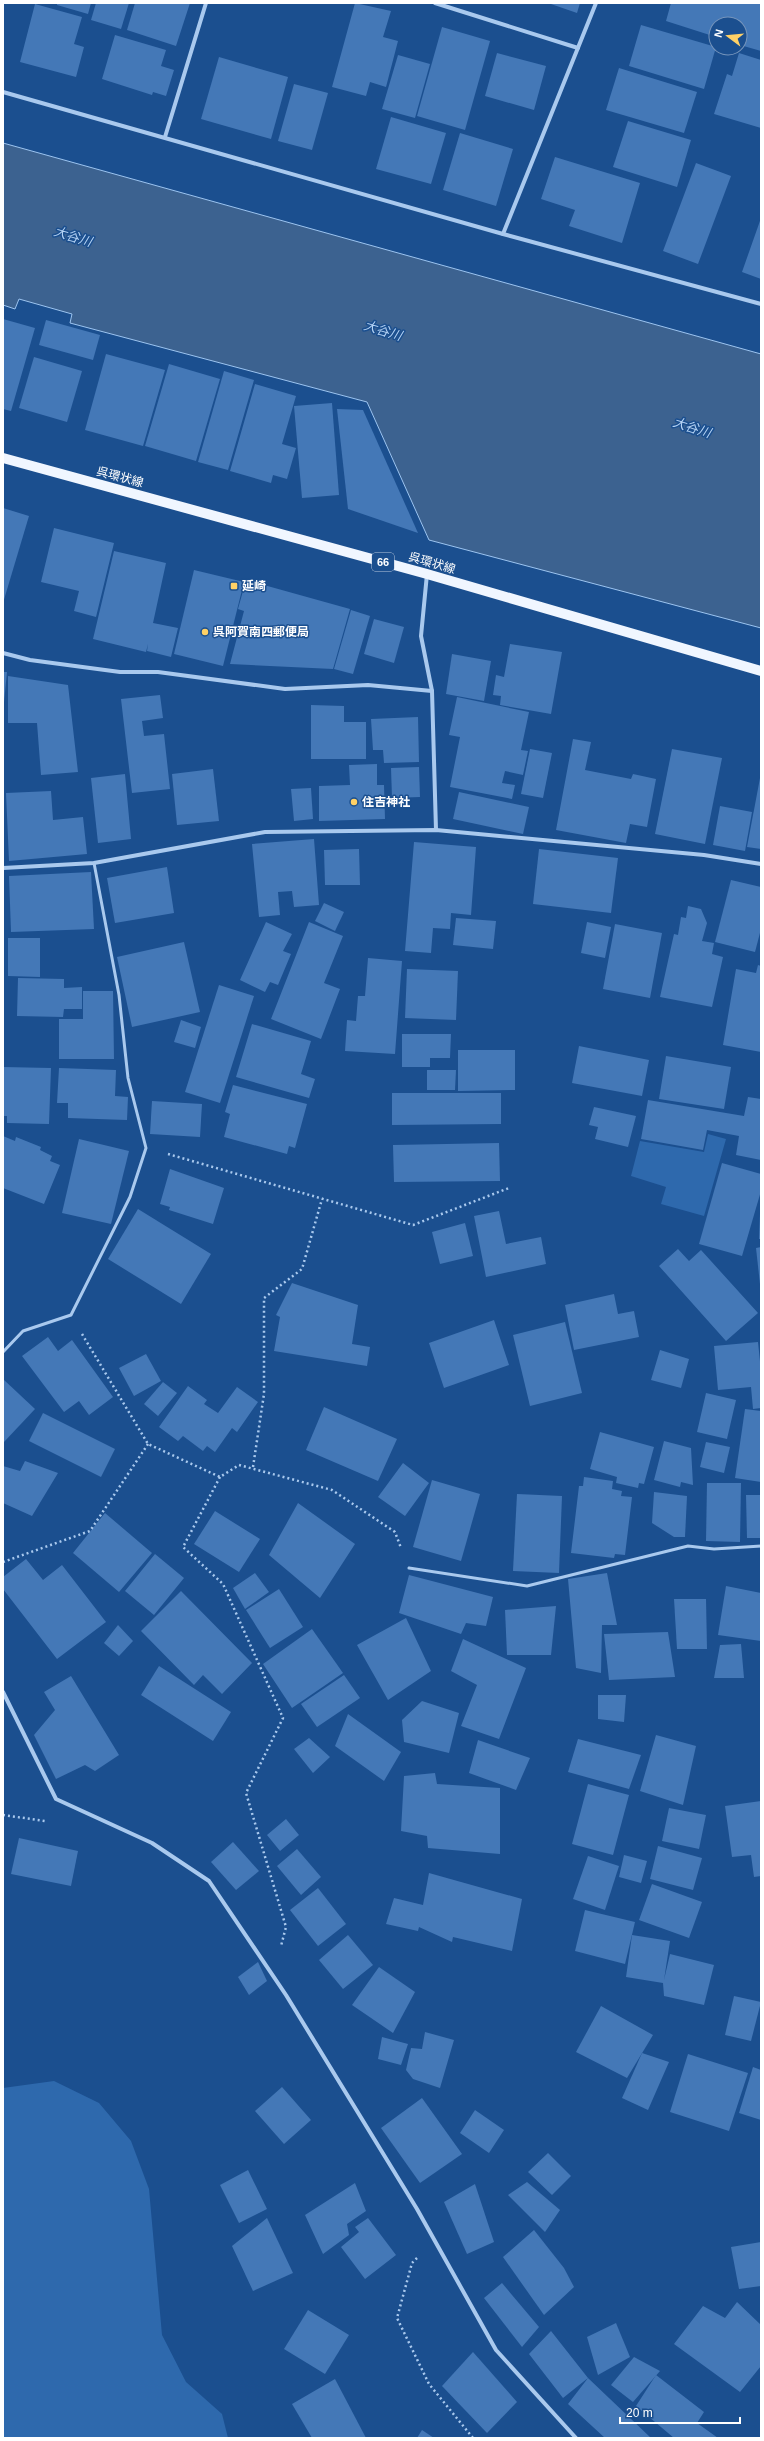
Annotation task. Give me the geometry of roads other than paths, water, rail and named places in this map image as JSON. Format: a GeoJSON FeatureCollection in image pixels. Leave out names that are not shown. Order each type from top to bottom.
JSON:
{"type":"FeatureCollection","features":[{"type":"Feature","properties":{"kind":"main road","name":"呉環状線"},"geometry":{"type":"LineString","coordinates":[[3,458],[427,574],[761,671]]}},
{"type":"Feature","properties":{"kind":"street"},"geometry":{"type":"LineString","coordinates":[[165,137],[206,3]]}},
{"type":"Feature","properties":{"kind":"street"},"geometry":{"type":"LineString","coordinates":[[435,3],[578,48]]}},
{"type":"Feature","properties":{"kind":"street"},"geometry":{"type":"LineString","coordinates":[[504,234],[596,3]]}},
{"type":"Feature","properties":{"kind":"street"},"geometry":{"type":"LineString","coordinates":[[3,92],[504,234],[761,304]]}},
{"type":"Feature","properties":{"kind":"street"},"geometry":{"type":"LineString","coordinates":[[427,574],[422,636],[432,691],[436,830]]}},
{"type":"Feature","properties":{"kind":"street"},"geometry":{"type":"LineString","coordinates":[[3,653],[30,660],[120,672],[158,672],[285,689],[368,686],[432,691]]}},
{"type":"Feature","properties":{"kind":"street"},"geometry":{"type":"LineString","coordinates":[[3,868],[94,863],[265,832],[436,830],[704,855],[761,864]]}},
{"type":"Feature","properties":{"kind":"street"},"geometry":{"type":"LineString","coordinates":[[3,1692],[56,1800],[152,1843],[209,1881],[273,1975],[433,2239],[496,2350],[576,2438]]}},
{"type":"Feature","properties":{"kind":"lane"},"geometry":{"type":"LineString","coordinates":[[3,1352],[23,1331],[71,1315],[130,1196],[146,1148],[128,1078],[119,995],[94,863]]}},
{"type":"Feature","properties":{"kind":"lane"},"geometry":{"type":"LineString","coordinates":[[409,1568],[527,1586],[688,1546],[714,1549],[761,1546]]}},
{"type":"Feature","properties":{"kind":"water","name":"大谷川"},"geometry":{"type":"Polygon","coordinates":[[[3,143],[761,354],[761,628],[429,540],[367,402],[70,323],[72,314],[19,299],[15,309],[3,305],[3,143]]]}},
{"type":"Feature","properties":{"kind":"place","name":"延崎"},"geometry":{"type":"Point","coordinates":[234,586]}},
{"type":"Feature","properties":{"kind":"place","name":"呉阿賀南四郵便局"},"geometry":{"type":"Point","coordinates":[205,632]}},
{"type":"Feature","properties":{"kind":"place","name":"住吉神社"},"geometry":{"type":"Point","coordinates":[354,802]}}]}
